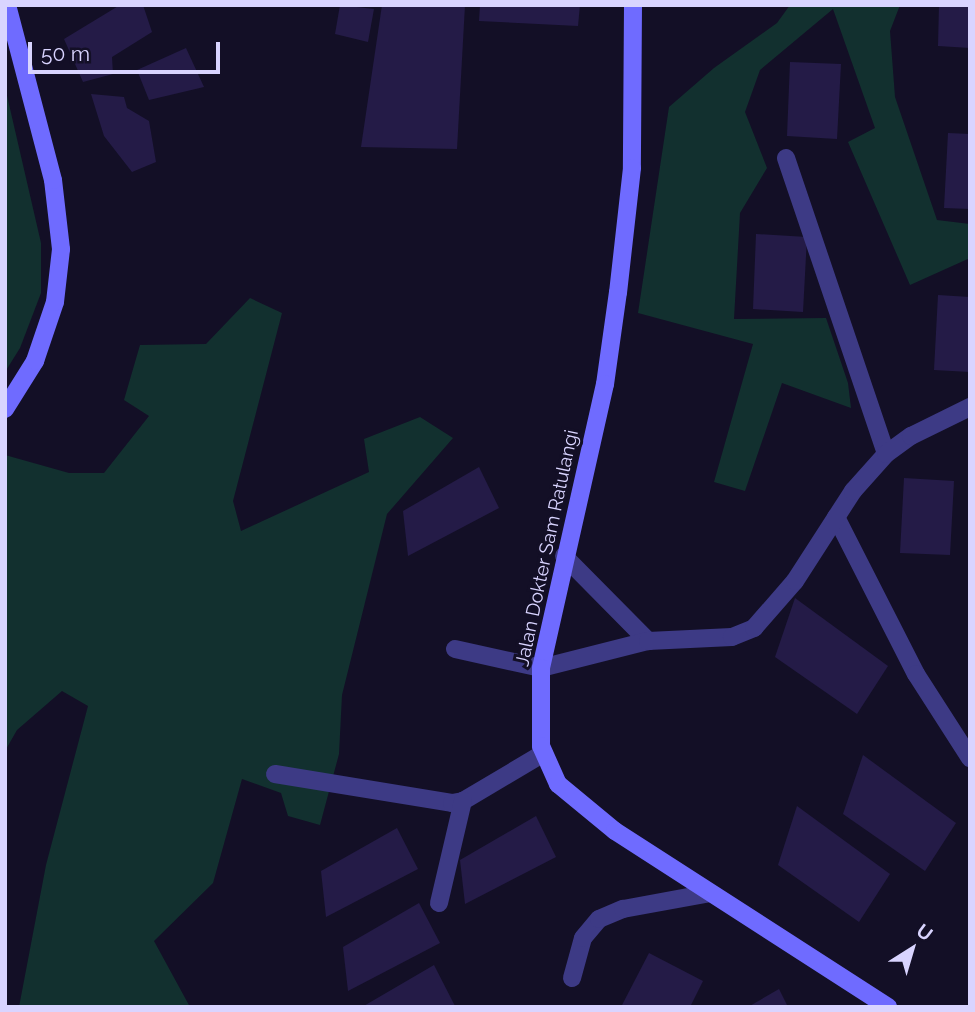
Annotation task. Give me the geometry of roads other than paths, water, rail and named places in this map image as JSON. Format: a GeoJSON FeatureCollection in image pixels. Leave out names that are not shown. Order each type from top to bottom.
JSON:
{"type":"FeatureCollection","features":[{"type":"Feature","properties":{"kind":"main road"},"geometry":{"type":"LineString","coordinates":[[5,409],[35,361],[55,302],[61,249],[53,180],[7,5]]}},
{"type":"Feature","properties":{"kind":"main road","name":"Jalan Dokter Sam Ratulangi"},"geometry":{"type":"LineString","coordinates":[[633,5],[632,168],[618,292],[605,384],[564,556],[541,668],[538,717],[544,753],[558,784],[580,804],[710,893],[888,1007]]}},
{"type":"Feature","properties":{"kind":"street"},"geometry":{"type":"LineString","coordinates":[[786,158],[886,454]]}},
{"type":"Feature","properties":{"kind":"street"},"geometry":{"type":"LineString","coordinates":[[455,649],[541,668],[648,641],[732,637],[754,628],[795,580],[836,517],[886,454],[911,436],[970,407]]}},
{"type":"Feature","properties":{"kind":"street"},"geometry":{"type":"LineString","coordinates":[[836,517],[916,674],[970,758]]}},
{"type":"Feature","properties":{"kind":"street"},"geometry":{"type":"LineString","coordinates":[[564,556],[648,641]]}},
{"type":"Feature","properties":{"kind":"street"},"geometry":{"type":"LineString","coordinates":[[275,774],[408,797],[463,801],[544,753]]}},
{"type":"Feature","properties":{"kind":"street"},"geometry":{"type":"LineString","coordinates":[[439,902],[463,801]]}},
{"type":"Feature","properties":{"kind":"street"},"geometry":{"type":"LineString","coordinates":[[572,978],[583,938],[599,919],[623,909],[710,893]]}}]}
